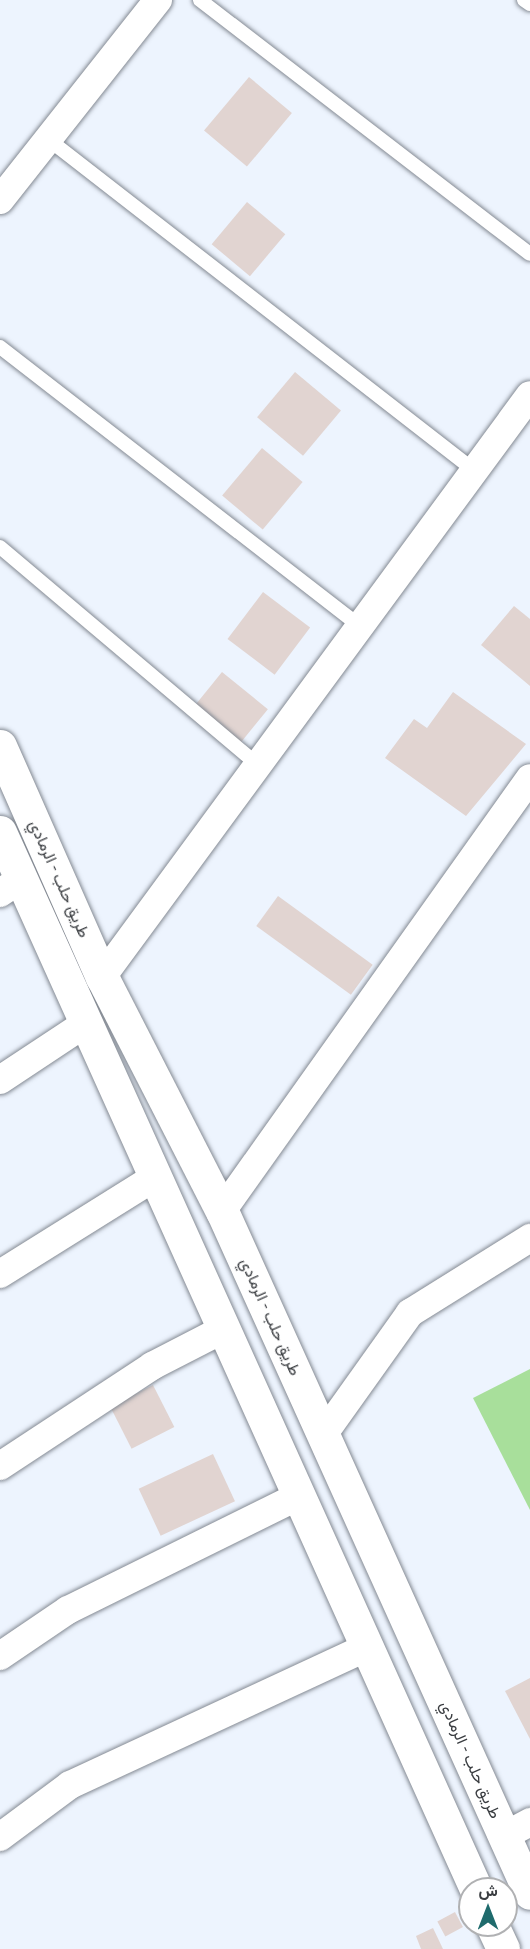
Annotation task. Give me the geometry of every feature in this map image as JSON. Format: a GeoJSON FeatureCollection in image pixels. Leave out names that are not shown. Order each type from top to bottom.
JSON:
{"type":"FeatureCollection","features":[{"type":"Feature","properties":{"kind":"highway","name":"طريق حلب - الرمادي"},"geometry":{"type":"LineString","coordinates":[[0,746],[102,977],[222,1211],[324,1435],[517,1829],[530,1893]]}},
{"type":"Feature","properties":{"kind":"highway","name":"طريق حلب - الرمادي"},"geometry":{"type":"LineString","coordinates":[[0,832],[11,886],[86,1023],[471,1877]]}},
{"type":"Feature","properties":{"kind":"street"},"geometry":{"type":"LineString","coordinates":[[0,200],[158,0]]}},
{"type":"Feature","properties":{"kind":"street"},"geometry":{"type":"LineString","coordinates":[[102,977],[530,395]]}},
{"type":"Feature","properties":{"kind":"street"},"geometry":{"type":"LineString","coordinates":[[222,1211],[530,778]]}},
{"type":"Feature","properties":{"kind":"street"},"geometry":{"type":"LineString","coordinates":[[0,1080],[86,1023]]}},
{"type":"Feature","properties":{"kind":"street"},"geometry":{"type":"LineString","coordinates":[[0,1275],[155,1177]]}},
{"type":"Feature","properties":{"kind":"street"},"geometry":{"type":"LineString","coordinates":[[324,1435],[410,1313],[529,1241]]}},
{"type":"Feature","properties":{"kind":"street"},"geometry":{"type":"LineString","coordinates":[[0,1466],[152,1366],[224,1329]]}},
{"type":"Feature","properties":{"kind":"street"},"geometry":{"type":"LineString","coordinates":[[0,1656],[68,1610],[299,1496]]}},
{"type":"Feature","properties":{"kind":"street"},"geometry":{"type":"LineString","coordinates":[[0,1837],[70,1785],[367,1647]]}},
{"type":"Feature","properties":{"kind":"lane"},"geometry":{"type":"LineString","coordinates":[[201,0],[530,254]]}},
{"type":"Feature","properties":{"kind":"lane"},"geometry":{"type":"LineString","coordinates":[[525,0],[530,4]]}},
{"type":"Feature","properties":{"kind":"lane"},"geometry":{"type":"LineString","coordinates":[[48,139],[474,471]]}},
{"type":"Feature","properties":{"kind":"lane"},"geometry":{"type":"LineString","coordinates":[[0,347],[360,626]]}},
{"type":"Feature","properties":{"kind":"lane"},"geometry":{"type":"LineString","coordinates":[[0,547],[258,765]]}},
{"type":"Feature","properties":{"kind":"green space"},"geometry":{"type":"Polygon","coordinates":[[[530,1369],[530,1510],[473,1398],[530,1369]]]}},
{"type":"Feature","properties":{"kind":"building"},"geometry":{"type":"Polygon","coordinates":[[[249,77],[292,113],[247,167],[204,131],[249,77]]]}},
{"type":"Feature","properties":{"kind":"building"},"geometry":{"type":"Polygon","coordinates":[[[247,202],[285,234],[250,276],[212,244],[247,202]]]}},
{"type":"Feature","properties":{"kind":"building"},"geometry":{"type":"Polygon","coordinates":[[[295,372],[341,411],[303,456],[257,417],[295,372]]]}},
{"type":"Feature","properties":{"kind":"building"},"geometry":{"type":"Polygon","coordinates":[[[262,448],[303,482],[263,530],[222,495],[262,448]]]}},
{"type":"Feature","properties":{"kind":"building"},"geometry":{"type":"Polygon","coordinates":[[[263,592],[310,628],[275,675],[227,639],[263,592]]]}},
{"type":"Feature","properties":{"kind":"building"},"geometry":{"type":"Polygon","coordinates":[[[514,606],[530,619],[530,686],[481,645],[514,606]]]}},
{"type":"Feature","properties":{"kind":"building"},"geometry":{"type":"Polygon","coordinates":[[[222,672],[268,709],[240,744],[194,707],[222,672]]]}},
{"type":"Feature","properties":{"kind":"building"},"geometry":{"type":"Polygon","coordinates":[[[453,692],[526,744],[466,816],[385,758],[414,719],[427,728],[453,692]]]}},
{"type":"Feature","properties":{"kind":"building"},"geometry":{"type":"Polygon","coordinates":[[[278,896],[373,965],[351,995],[256,926],[278,896]]]}},
{"type":"Feature","properties":{"kind":"building"},"geometry":{"type":"Polygon","coordinates":[[[153,1385],[174,1427],[132,1449],[110,1407],[153,1385]]]}},
{"type":"Feature","properties":{"kind":"building"},"geometry":{"type":"Polygon","coordinates":[[[213,1454],[235,1501],[161,1536],[139,1489],[213,1454]]]}},
{"type":"Feature","properties":{"kind":"building"},"geometry":{"type":"Polygon","coordinates":[[[530,1678],[530,1739],[505,1691],[530,1678]]]}},
{"type":"Feature","properties":{"kind":"building"},"geometry":{"type":"Polygon","coordinates":[[[455,1912],[458,1918],[458,1930],[445,1936],[437,1921],[455,1912]]]}},
{"type":"Feature","properties":{"kind":"building"},"geometry":{"type":"Polygon","coordinates":[[[433,1928],[443,1949],[421,1949],[416,1936],[433,1928]]]}}]}
